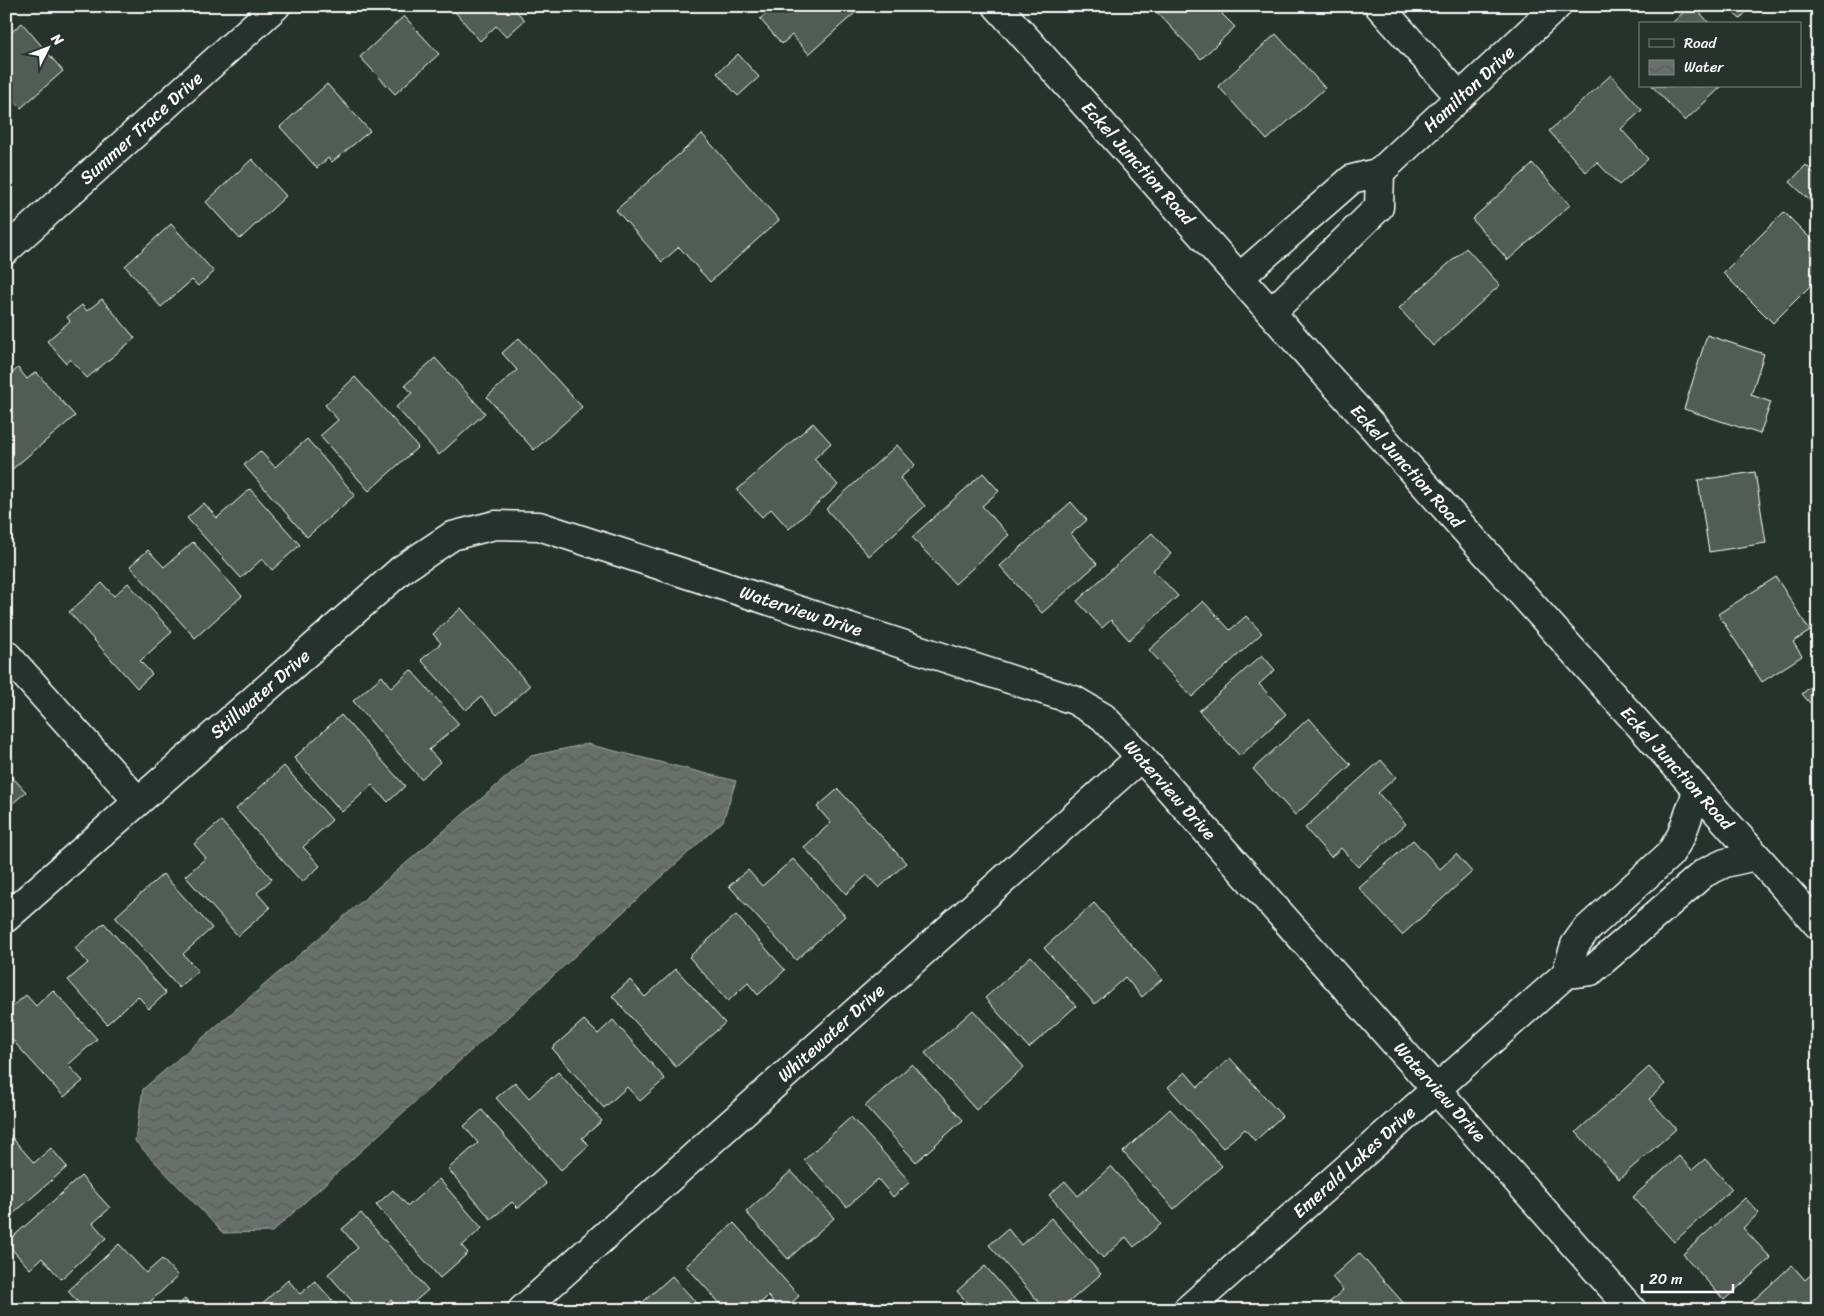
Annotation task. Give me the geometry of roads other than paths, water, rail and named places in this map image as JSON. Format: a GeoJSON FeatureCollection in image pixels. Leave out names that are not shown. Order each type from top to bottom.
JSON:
{"type":"FeatureCollection","features":[{"type":"Feature","properties":{"kind":"street","name":"Summer Trace Drive"},"geometry":{"type":"LineString","coordinates":[[9,241],[276,6]]}},
{"type":"Feature","properties":{"kind":"street","name":"Eckel Junction Road"},"geometry":{"type":"LineString","coordinates":[[997,6],[1697,792],[1818,925]]}},
{"type":"Feature","properties":{"kind":"street"},"geometry":{"type":"LineString","coordinates":[[1379,6],[1460,97]]}},
{"type":"Feature","properties":{"kind":"street","name":"Hamilton Drive"},"geometry":{"type":"LineString","coordinates":[[1240,277],[1352,179],[1380,172],[1557,6]]}},
{"type":"Feature","properties":{"kind":"street"},"geometry":{"type":"LineString","coordinates":[[1272,313],[1379,207],[1380,172]]}},
{"type":"Feature","properties":{"kind":"street","name":"Stillwater Drive"},"geometry":{"type":"LineString","coordinates":[[6,918],[401,570],[452,536],[495,525],[539,526]]}},
{"type":"Feature","properties":{"kind":"street","name":"Waterview Drive"},"geometry":{"type":"LineString","coordinates":[[539,526],[1074,700],[1103,717],[1141,757],[1632,1310]]}},
{"type":"Feature","properties":{"kind":"street"},"geometry":{"type":"LineString","coordinates":[[6,654],[138,801]]}},
{"type":"Feature","properties":{"kind":"street","name":"Whitewater Drive"},"geometry":{"type":"LineString","coordinates":[[522,1310],[1141,757]]}},
{"type":"Feature","properties":{"kind":"street"},"geometry":{"type":"LineString","coordinates":[[1697,792],[1681,836],[1670,854],[1584,931],[1575,945],[1566,974],[1591,971],[1704,873],[1725,863],[1756,856]]}},
{"type":"Feature","properties":{"kind":"street","name":"Emerald Lakes Drive"},"geometry":{"type":"LineString","coordinates":[[1187,1310],[1566,974]]}},
{"type":"Feature","properties":{"kind":"water"},"geometry":{"type":"Polygon","coordinates":[[[587,744],[736,781],[723,821],[272,1232],[223,1233],[135,1141],[143,1089],[531,756],[587,744]]]}}]}
